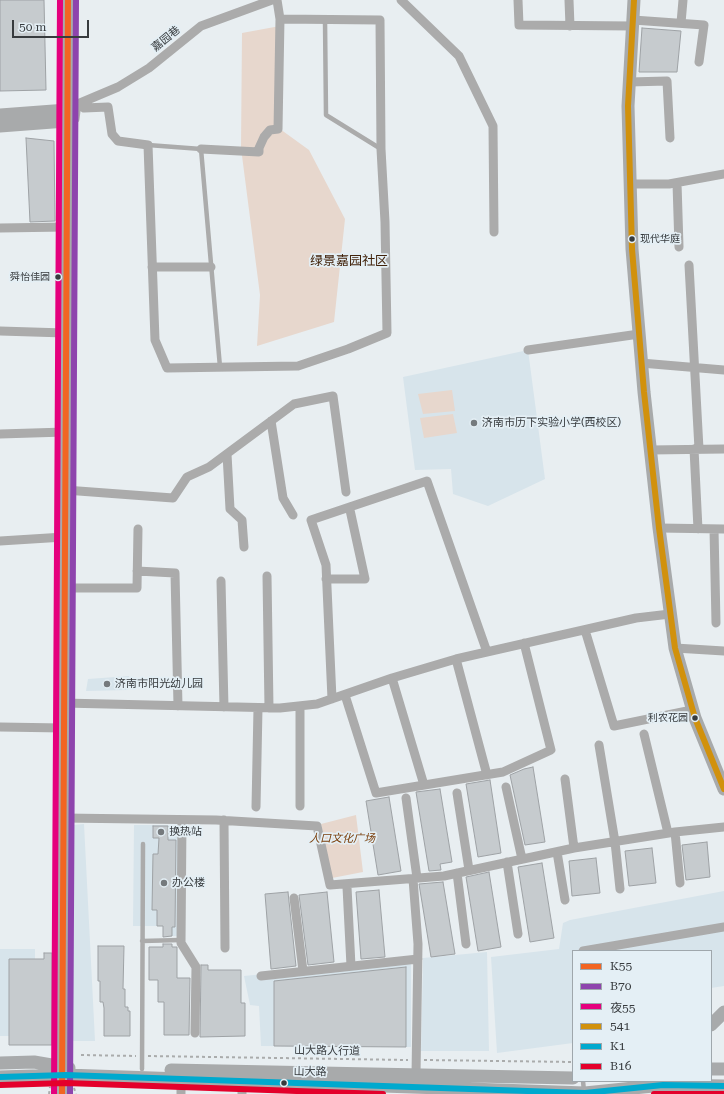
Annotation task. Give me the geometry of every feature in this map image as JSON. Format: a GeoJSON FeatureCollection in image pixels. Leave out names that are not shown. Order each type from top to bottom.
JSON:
{"type":"FeatureCollection","features":[{"type":"Feature","properties":{"kind":"main road"},"geometry":{"type":"LineString","coordinates":[[62,1094],[65,333],[66,227],[70,111],[68,0]]}},
{"type":"Feature","properties":{"kind":"main road"},"geometry":{"type":"LineString","coordinates":[[634,0],[629,82],[632,249],[641,363],[650,450],[674,648],[692,710],[724,789]]}},
{"type":"Feature","properties":{"kind":"main road"},"geometry":{"type":"LineString","coordinates":[[0,115],[70,111]]}},
{"type":"Feature","properties":{"kind":"main road"},"geometry":{"type":"LineString","coordinates":[[0,126],[70,111]]}},
{"type":"Feature","properties":{"kind":"main road"},"geometry":{"type":"LineString","coordinates":[[712,1024],[724,1012]]}},
{"type":"Feature","properties":{"kind":"main road","name":"山大路"},"geometry":{"type":"LineString","coordinates":[[0,1063],[34,1062],[62,1071],[181,1079],[242,1081],[584,1089],[663,1085],[724,1086]]}},
{"type":"Feature","properties":{"kind":"main road","name":"山大路"},"geometry":{"type":"LineString","coordinates":[[0,1077],[142,1063],[416,1075],[572,1078]]}},
{"type":"Feature","properties":{"kind":"main road"},"geometry":{"type":"LineString","coordinates":[[712,1069],[724,1069]]}},
{"type":"Feature","properties":{"kind":"street","name":"嘉园巷"},"geometry":{"type":"LineString","coordinates":[[70,111],[118,87],[149,68],[201,26],[272,0]]}},
{"type":"Feature","properties":{"kind":"street"},"geometry":{"type":"LineString","coordinates":[[201,149],[259,152],[259,148],[264,137],[270,130],[278,128],[280,19],[277,0]]}},
{"type":"Feature","properties":{"kind":"street"},"geometry":{"type":"LineString","coordinates":[[401,0],[460,56],[492,126],[494,232]]}},
{"type":"Feature","properties":{"kind":"street"},"geometry":{"type":"LineString","coordinates":[[518,0],[519,25],[570,26],[633,23],[704,24],[699,62]]}},
{"type":"Feature","properties":{"kind":"street"},"geometry":{"type":"LineString","coordinates":[[569,0],[570,26]]}},
{"type":"Feature","properties":{"kind":"street"},"geometry":{"type":"LineString","coordinates":[[681,23],[683,0]]}},
{"type":"Feature","properties":{"kind":"street"},"geometry":{"type":"LineString","coordinates":[[70,111],[84,108],[108,107],[112,134],[118,142],[148,144],[155,340],[167,368],[298,366],[348,349],[387,333],[385,222],[381,149],[380,20],[280,19]]}},
{"type":"Feature","properties":{"kind":"street"},"geometry":{"type":"LineString","coordinates":[[629,82],[667,81],[670,138]]}},
{"type":"Feature","properties":{"kind":"street"},"geometry":{"type":"LineString","coordinates":[[630,184],[677,183],[724,174]]}},
{"type":"Feature","properties":{"kind":"street"},"geometry":{"type":"LineString","coordinates":[[677,183],[679,247]]}},
{"type":"Feature","properties":{"kind":"street"},"geometry":{"type":"LineString","coordinates":[[0,228],[66,227]]}},
{"type":"Feature","properties":{"kind":"street"},"geometry":{"type":"LineString","coordinates":[[689,265],[695,368],[698,529]]}},
{"type":"Feature","properties":{"kind":"street"},"geometry":{"type":"LineString","coordinates":[[152,267],[211,267]]}},
{"type":"Feature","properties":{"kind":"street"},"geometry":{"type":"LineString","coordinates":[[0,331],[65,333]]}},
{"type":"Feature","properties":{"kind":"street"},"geometry":{"type":"LineString","coordinates":[[528,350],[639,334]]}},
{"type":"Feature","properties":{"kind":"street"},"geometry":{"type":"LineString","coordinates":[[641,363],[724,370]]}},
{"type":"Feature","properties":{"kind":"street"},"geometry":{"type":"LineString","coordinates":[[64,490],[173,498],[187,477],[209,467],[294,404],[333,396],[346,492]]}},
{"type":"Feature","properties":{"kind":"street"},"geometry":{"type":"LineString","coordinates":[[271,421],[284,498],[293,515]]}},
{"type":"Feature","properties":{"kind":"street"},"geometry":{"type":"LineString","coordinates":[[0,434],[65,432]]}},
{"type":"Feature","properties":{"kind":"street"},"geometry":{"type":"LineString","coordinates":[[650,450],[724,449]]}},
{"type":"Feature","properties":{"kind":"street"},"geometry":{"type":"LineString","coordinates":[[227,454],[230,509],[242,520],[244,547]]}},
{"type":"Feature","properties":{"kind":"street"},"geometry":{"type":"LineString","coordinates":[[332,699],[326,565],[310,520],[427,481],[487,652]]}},
{"type":"Feature","properties":{"kind":"street"},"geometry":{"type":"LineString","coordinates":[[326,579],[365,579],[350,510]]}},
{"type":"Feature","properties":{"kind":"street"},"geometry":{"type":"LineString","coordinates":[[659,528],[724,529]]}},
{"type":"Feature","properties":{"kind":"street"},"geometry":{"type":"LineString","coordinates":[[64,588],[137,588],[138,529]]}},
{"type":"Feature","properties":{"kind":"street"},"geometry":{"type":"LineString","coordinates":[[714,529],[716,623]]}},
{"type":"Feature","properties":{"kind":"street"},"geometry":{"type":"LineString","coordinates":[[0,541],[64,537]]}},
{"type":"Feature","properties":{"kind":"street"},"geometry":{"type":"LineString","coordinates":[[137,571],[175,573],[178,706]]}},
{"type":"Feature","properties":{"kind":"street"},"geometry":{"type":"LineString","coordinates":[[267,576],[269,708]]}},
{"type":"Feature","properties":{"kind":"street"},"geometry":{"type":"LineString","coordinates":[[221,581],[224,707]]}},
{"type":"Feature","properties":{"kind":"street"},"geometry":{"type":"LineString","coordinates":[[64,703],[258,708],[316,704],[392,678],[456,659],[636,618],[670,614]]}},
{"type":"Feature","properties":{"kind":"street"},"geometry":{"type":"LineString","coordinates":[[586,630],[614,726],[692,710]]}},
{"type":"Feature","properties":{"kind":"street"},"geometry":{"type":"LineString","coordinates":[[345,695],[376,793],[504,772],[551,750],[524,643]]}},
{"type":"Feature","properties":{"kind":"street"},"geometry":{"type":"LineString","coordinates":[[674,648],[724,651]]}},
{"type":"Feature","properties":{"kind":"street"},"geometry":{"type":"LineString","coordinates":[[456,659],[487,775]]}},
{"type":"Feature","properties":{"kind":"street"},"geometry":{"type":"LineString","coordinates":[[392,678],[424,785]]}},
{"type":"Feature","properties":{"kind":"street"},"geometry":{"type":"LineString","coordinates":[[300,706],[300,806]]}},
{"type":"Feature","properties":{"kind":"street"},"geometry":{"type":"LineString","coordinates":[[256,807],[258,708]]}},
{"type":"Feature","properties":{"kind":"street"},"geometry":{"type":"LineString","coordinates":[[0,727],[63,728]]}},
{"type":"Feature","properties":{"kind":"street"},"geometry":{"type":"LineString","coordinates":[[644,734],[672,833],[680,883]]}},
{"type":"Feature","properties":{"kind":"street"},"geometry":{"type":"LineString","coordinates":[[599,745],[615,842],[620,889]]}},
{"type":"Feature","properties":{"kind":"street"},"geometry":{"type":"LineString","coordinates":[[565,779],[574,848]]}},
{"type":"Feature","properties":{"kind":"street"},"geometry":{"type":"LineString","coordinates":[[506,787],[522,859]]}},
{"type":"Feature","properties":{"kind":"street"},"geometry":{"type":"LineString","coordinates":[[457,793],[469,870]]}},
{"type":"Feature","properties":{"kind":"street"},"geometry":{"type":"LineString","coordinates":[[406,798],[415,879],[418,959],[416,1075]]}},
{"type":"Feature","properties":{"kind":"street"},"geometry":{"type":"LineString","coordinates":[[63,818],[224,820],[317,826],[330,885],[415,879],[457,873],[574,848],[672,833],[724,827]]}},
{"type":"Feature","properties":{"kind":"street"},"geometry":{"type":"LineString","coordinates":[[182,820],[181,943],[196,967],[195,1034]]}},
{"type":"Feature","properties":{"kind":"street"},"geometry":{"type":"LineString","coordinates":[[224,820],[225,948]]}},
{"type":"Feature","properties":{"kind":"street"},"geometry":{"type":"LineString","coordinates":[[557,852],[565,900]]}},
{"type":"Feature","properties":{"kind":"street"},"geometry":{"type":"LineString","coordinates":[[507,862],[518,934]]}},
{"type":"Feature","properties":{"kind":"street"},"geometry":{"type":"LineString","coordinates":[[457,873],[466,944]]}},
{"type":"Feature","properties":{"kind":"street"},"geometry":{"type":"LineString","coordinates":[[347,887],[351,966]]}},
{"type":"Feature","properties":{"kind":"street"},"geometry":{"type":"LineString","coordinates":[[294,898],[303,971]]}},
{"type":"Feature","properties":{"kind":"street"},"geometry":{"type":"LineString","coordinates":[[589,950],[724,927]]}},
{"type":"Feature","properties":{"kind":"street"},"geometry":{"type":"LineString","coordinates":[[260,976],[418,959]]}},
{"type":"Feature","properties":{"kind":"street"},"geometry":{"type":"LineString","coordinates":[[181,1079],[181,1094]]}},
{"type":"Feature","properties":{"kind":"street"},"geometry":{"type":"LineString","coordinates":[[242,1081],[242,1094]]}},
{"type":"Feature","properties":{"kind":"lane"},"geometry":{"type":"LineString","coordinates":[[325,20],[326,115],[381,149]]}},
{"type":"Feature","properties":{"kind":"lane"},"geometry":{"type":"LineString","coordinates":[[148,144],[201,149],[220,367]]}},
{"type":"Feature","properties":{"kind":"lane"},"geometry":{"type":"LineString","coordinates":[[142,1063],[143,844]]}},
{"type":"Feature","properties":{"kind":"lane"},"geometry":{"type":"LineString","coordinates":[[142,941],[181,940]]}},
{"type":"Feature","properties":{"kind":"path","name":"山大路人行道"},"geometry":{"type":"LineString","coordinates":[[81,1055],[142,1063],[416,1060],[572,1062]]}},
{"type":"Feature","properties":{"kind":"shaded area","name":"济南市历下实验小学(西校区)"},"geometry":{"type":"Polygon","coordinates":[[[528,350],[545,479],[488,506],[453,494],[451,469],[415,470],[403,377],[528,350]]]}},
{"type":"Feature","properties":{"kind":"shaded area","name":"济南市阳光幼儿园"},"geometry":{"type":"Polygon","coordinates":[[[129,676],[128,690],[86,691],[88,679],[129,676]]]}},
{"type":"Feature","properties":{"kind":"shaded area"},"geometry":{"type":"Polygon","coordinates":[[[84,824],[95,1041],[73,1041],[73,825],[84,824]]]}},
{"type":"Feature","properties":{"kind":"shaded area"},"geometry":{"type":"Polygon","coordinates":[[[134,825],[168,825],[185,840],[185,936],[163,936],[163,926],[133,926],[134,825]]]}},
{"type":"Feature","properties":{"kind":"shaded area"},"geometry":{"type":"Polygon","coordinates":[[[724,891],[724,986],[712,988],[712,950],[572,950],[572,1043],[497,1053],[491,957],[559,949],[563,923],[570,920],[724,891]]]}},
{"type":"Feature","properties":{"kind":"shaded area"},"geometry":{"type":"Polygon","coordinates":[[[0,949],[35,949],[35,1036],[0,1036],[0,949]]]}},
{"type":"Feature","properties":{"kind":"shaded area"},"geometry":{"type":"Polygon","coordinates":[[[487,952],[489,1051],[421,1051],[423,958],[487,952]]]}},
{"type":"Feature","properties":{"kind":"shaded area"},"geometry":{"type":"Polygon","coordinates":[[[411,959],[411,1047],[261,1046],[259,1006],[250,1005],[244,976],[411,959]]]}},
{"type":"Feature","properties":{"kind":"green space"},"geometry":{"type":"Polygon","coordinates":[[[280,26],[280,129],[309,150],[345,219],[334,322],[257,346],[260,295],[241,148],[242,33],[280,26]]]}},
{"type":"Feature","properties":{"kind":"green space"},"geometry":{"type":"Polygon","coordinates":[[[452,390],[455,411],[423,414],[418,394],[452,390]]]}},
{"type":"Feature","properties":{"kind":"green space"},"geometry":{"type":"Polygon","coordinates":[[[453,414],[457,433],[424,438],[420,418],[453,414]]]}},
{"type":"Feature","properties":{"kind":"green space","name":"人口文化广场"},"geometry":{"type":"Polygon","coordinates":[[[356,815],[363,872],[332,878],[321,824],[356,815]]]}},
{"type":"Feature","properties":{"kind":"building"},"geometry":{"type":"Polygon","coordinates":[[[0,0],[44,0],[46,90],[0,91],[0,0]]]}},
{"type":"Feature","properties":{"kind":"building"},"geometry":{"type":"Polygon","coordinates":[[[642,28],[681,31],[677,72],[639,72],[642,28]]]}},
{"type":"Feature","properties":{"kind":"building"},"geometry":{"type":"Polygon","coordinates":[[[26,138],[54,141],[55,221],[30,222],[26,138]]]}},
{"type":"Feature","properties":{"kind":"building"},"geometry":{"type":"Polygon","coordinates":[[[533,767],[545,842],[525,845],[510,775],[533,767]]]}},
{"type":"Feature","properties":{"kind":"building"},"geometry":{"type":"Polygon","coordinates":[[[490,780],[501,853],[478,857],[466,784],[490,780]]]}},
{"type":"Feature","properties":{"kind":"building"},"geometry":{"type":"Polygon","coordinates":[[[440,789],[452,862],[440,864],[441,870],[429,871],[416,792],[440,789]]]}},
{"type":"Feature","properties":{"kind":"building"},"geometry":{"type":"Polygon","coordinates":[[[389,797],[401,871],[378,875],[366,801],[389,797]]]}},
{"type":"Feature","properties":{"kind":"building","name":"办公楼"},"geometry":{"type":"Polygon","coordinates":[[[153,826],[168,826],[168,840],[176,840],[175,927],[172,927],[172,936],[163,937],[163,926],[157,926],[157,910],[152,910],[153,854],[158,854],[159,838],[153,838],[153,826]]]}},
{"type":"Feature","properties":{"kind":"building"},"geometry":{"type":"Polygon","coordinates":[[[707,842],[710,877],[686,880],[682,845],[707,842]]]}},
{"type":"Feature","properties":{"kind":"building"},"geometry":{"type":"Polygon","coordinates":[[[652,848],[656,883],[629,886],[625,851],[652,848]]]}},
{"type":"Feature","properties":{"kind":"building"},"geometry":{"type":"Polygon","coordinates":[[[596,858],[600,893],[572,896],[569,861],[596,858]]]}},
{"type":"Feature","properties":{"kind":"building"},"geometry":{"type":"Polygon","coordinates":[[[542,863],[554,938],[530,942],[518,867],[542,863]]]}},
{"type":"Feature","properties":{"kind":"building"},"geometry":{"type":"Polygon","coordinates":[[[489,872],[501,947],[478,951],[466,877],[489,872]]]}},
{"type":"Feature","properties":{"kind":"building"},"geometry":{"type":"Polygon","coordinates":[[[443,882],[455,954],[431,957],[419,884],[443,882]]]}},
{"type":"Feature","properties":{"kind":"building"},"geometry":{"type":"Polygon","coordinates":[[[379,890],[385,957],[361,959],[356,892],[379,890]]]}},
{"type":"Feature","properties":{"kind":"building"},"geometry":{"type":"Polygon","coordinates":[[[288,892],[296,966],[271,969],[265,894],[288,892]]]}},
{"type":"Feature","properties":{"kind":"building"},"geometry":{"type":"Polygon","coordinates":[[[327,892],[334,962],[308,965],[299,895],[327,892]]]}},
{"type":"Feature","properties":{"kind":"building"},"geometry":{"type":"Polygon","coordinates":[[[163,944],[172,944],[172,947],[177,947],[177,978],[190,978],[189,1035],[164,1035],[164,1002],[158,1002],[158,980],[149,980],[149,947],[163,947],[163,944]]]}},
{"type":"Feature","properties":{"kind":"building"},"geometry":{"type":"Polygon","coordinates":[[[98,946],[124,946],[123,989],[125,989],[125,1007],[128,1007],[128,1011],[130,1011],[130,1036],[104,1036],[104,1008],[103,1002],[100,1002],[100,981],[98,981],[98,946]]]}},
{"type":"Feature","properties":{"kind":"building"},"geometry":{"type":"Polygon","coordinates":[[[44,953],[52,953],[52,1045],[9,1045],[9,959],[44,959],[44,953]]]}},
{"type":"Feature","properties":{"kind":"building"},"geometry":{"type":"Polygon","coordinates":[[[201,965],[208,965],[208,970],[241,970],[241,1003],[245,1003],[245,1036],[200,1037],[201,965]]]}},
{"type":"Feature","properties":{"kind":"building"},"geometry":{"type":"Polygon","coordinates":[[[406,967],[406,1047],[274,1046],[274,981],[406,967]]]}},
{"type":"Feature","properties":{"kind":"transit line","name":"夜55"},"geometry":{"type":"LineString","coordinates":[[54,1094],[60,0]]}},
{"type":"Feature","properties":{"kind":"transit line","name":"K55"},"geometry":{"type":"LineString","coordinates":[[62,1094],[68,0]]}},
{"type":"Feature","properties":{"kind":"transit line","name":"B70"},"geometry":{"type":"LineString","coordinates":[[70,1094],[76,0]]}},
{"type":"Feature","properties":{"kind":"transit line","name":"541"},"geometry":{"type":"LineString","coordinates":[[634,0],[628,106],[632,249],[644,392],[659,528],[675,648],[695,718],[724,789]]}},
{"type":"Feature","properties":{"kind":"transit line","name":"K1"},"geometry":{"type":"LineString","coordinates":[[0,1077],[66,1075],[585,1093],[663,1085],[724,1086]]}},
{"type":"Feature","properties":{"kind":"transit line","name":"B16"},"geometry":{"type":"LineString","coordinates":[[0,1085],[66,1083],[383,1094]]}},
{"type":"Feature","properties":{"kind":"transit line","name":"B16"},"geometry":{"type":"LineString","coordinates":[[654,1094],[724,1094]]}},
{"type":"Feature","properties":{"kind":"place","name":"现代华庭"},"geometry":{"type":"Point","coordinates":[632,239]}},
{"type":"Feature","properties":{"kind":"place","name":"舜怡佳园"},"geometry":{"type":"Point","coordinates":[58,277]}},
{"type":"Feature","properties":{"kind":"place","name":"济南市历下实验小学(西校区)"},"geometry":{"type":"Point","coordinates":[474,423]}},
{"type":"Feature","properties":{"kind":"place","name":"济南市阳光幼儿园"},"geometry":{"type":"Point","coordinates":[107,684]}},
{"type":"Feature","properties":{"kind":"place","name":"利农花园"},"geometry":{"type":"Point","coordinates":[695,718]}},
{"type":"Feature","properties":{"kind":"place","name":"换热站"},"geometry":{"type":"Point","coordinates":[161,832]}},
{"type":"Feature","properties":{"kind":"place","name":"办公楼"},"geometry":{"type":"Point","coordinates":[164,883]}},
{"type":"Feature","properties":{"kind":"district","name":"绿景嘉园社区"},"geometry":{"type":"Point","coordinates":[349,261]}}]}
